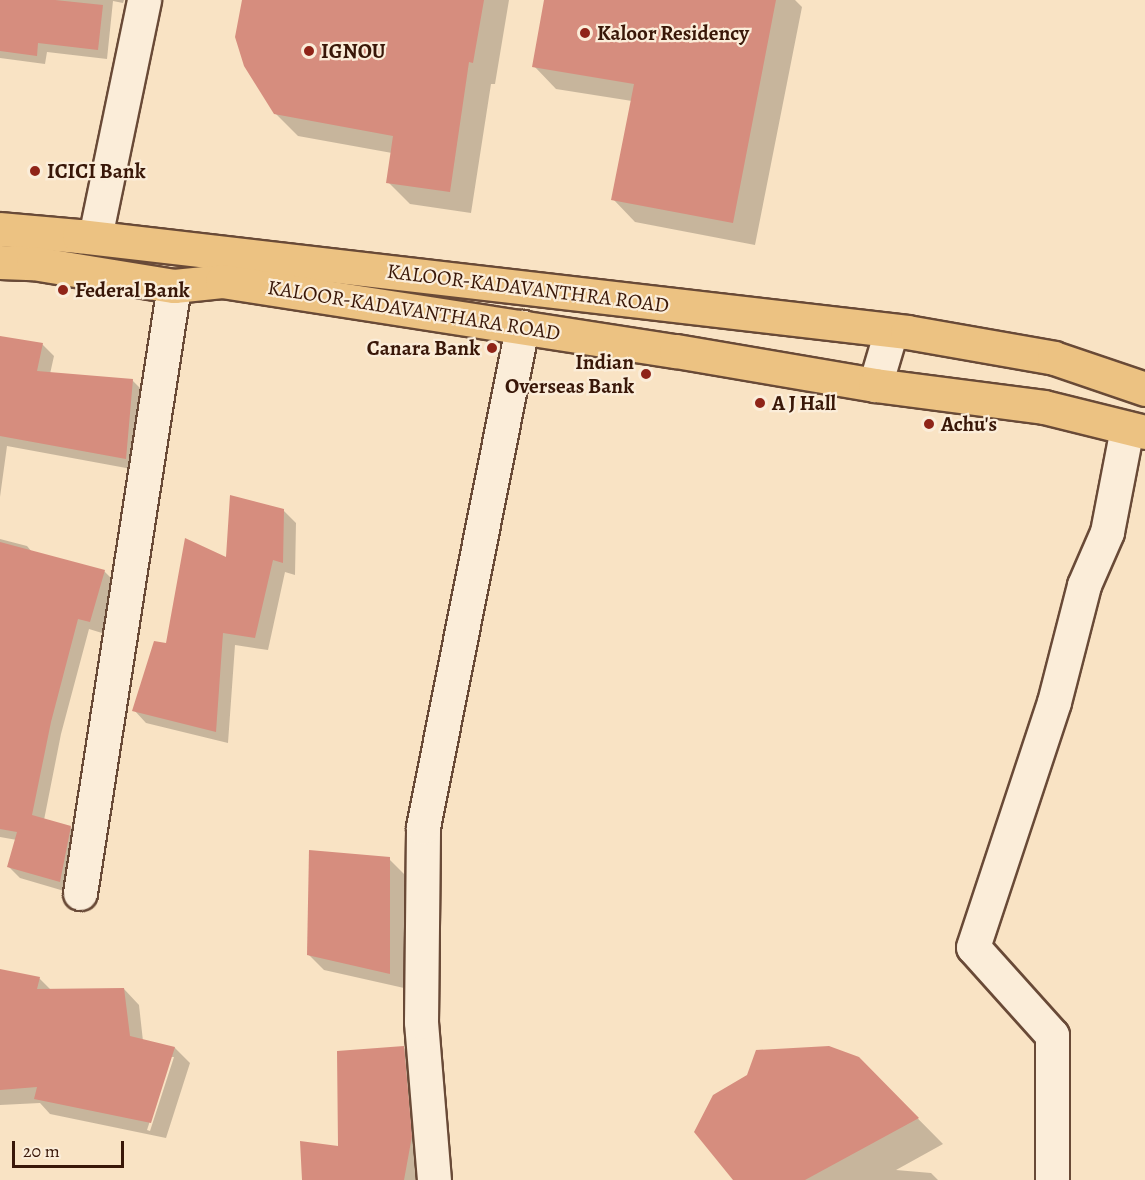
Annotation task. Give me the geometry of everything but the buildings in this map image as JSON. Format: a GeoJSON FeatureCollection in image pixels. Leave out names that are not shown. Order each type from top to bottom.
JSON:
{"type":"FeatureCollection","features":[{"type":"Feature","properties":{"kind":"main road","name":"KALOOR-KADAVANTHRA ROAD"},"geometry":{"type":"LineString","coordinates":[[0,229],[95,237],[891,331],[1054,358],[1139,387]]}},
{"type":"Feature","properties":{"kind":"main road","name":"KALOOR-KADAVANTHARA ROAD"},"geometry":{"type":"LineString","coordinates":[[0,262],[33,263],[174,286],[222,281],[875,385],[1044,407],[1136,430]]}},
{"type":"Feature","properties":{"kind":"main road"},"geometry":{"type":"LineString","coordinates":[[1136,430],[1139,387]]}},
{"type":"Feature","properties":{"kind":"street"},"geometry":{"type":"LineString","coordinates":[[95,237],[144,0]]}},
{"type":"Feature","properties":{"kind":"street"},"geometry":{"type":"LineString","coordinates":[[80,894],[174,286]]}},
{"type":"Feature","properties":{"kind":"street"},"geometry":{"type":"LineString","coordinates":[[434,1180],[421,1022],[423,827],[522,327]]}},
{"type":"Feature","properties":{"kind":"street"},"geometry":{"type":"LineString","coordinates":[[875,385],[891,331]]}},
{"type":"Feature","properties":{"kind":"street"},"geometry":{"type":"LineString","coordinates":[[1052,1180],[1052,1035],[974,947],[1054,702],[1084,585],[1107,532],[1136,430]]}},
{"type":"Feature","properties":{"kind":"place","name":"Kaloor Residency"},"geometry":{"type":"Point","coordinates":[585,33]}},
{"type":"Feature","properties":{"kind":"place","name":"IGNOU"},"geometry":{"type":"Point","coordinates":[309,51]}},
{"type":"Feature","properties":{"kind":"place","name":"ICICI Bank"},"geometry":{"type":"Point","coordinates":[35,171]}},
{"type":"Feature","properties":{"kind":"place","name":"Federal Bank"},"geometry":{"type":"Point","coordinates":[63,290]}},
{"type":"Feature","properties":{"kind":"place","name":"Canara Bank"},"geometry":{"type":"Point","coordinates":[492,348]}},
{"type":"Feature","properties":{"kind":"place","name":"Indian Overseas Bank"},"geometry":{"type":"Point","coordinates":[646,374]}},
{"type":"Feature","properties":{"kind":"place","name":"A J Hall"},"geometry":{"type":"Point","coordinates":[760,403]}},
{"type":"Feature","properties":{"kind":"place","name":"Achu's"},"geometry":{"type":"Point","coordinates":[929,424]}}]}
